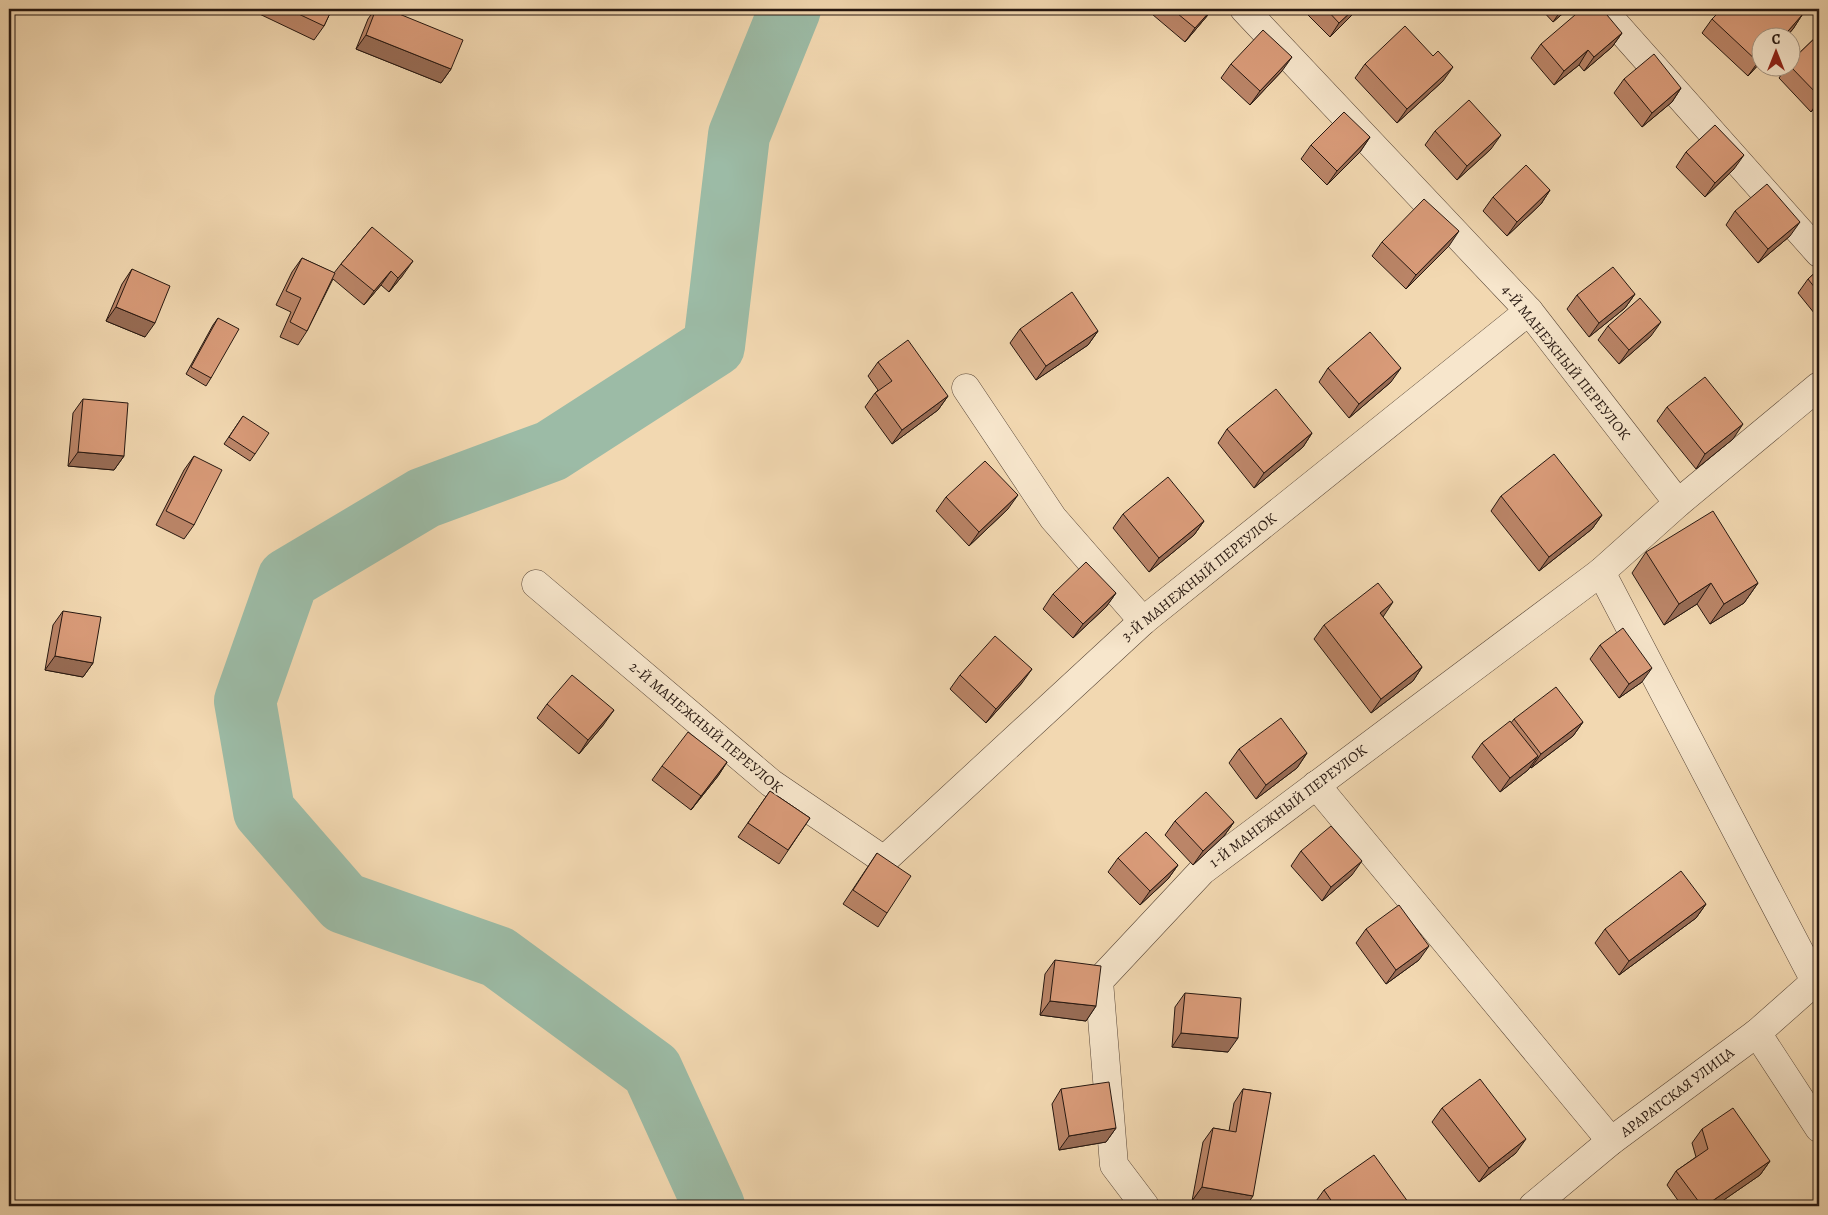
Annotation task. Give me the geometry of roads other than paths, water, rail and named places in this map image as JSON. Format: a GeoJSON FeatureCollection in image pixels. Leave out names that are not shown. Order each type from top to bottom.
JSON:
{"type":"FeatureCollection","features":[{"type":"Feature","properties":{"kind":"street","name":"4-Й МАНЕЖНЫЙ ПЕРЕУЛОК"},"geometry":{"type":"LineString","coordinates":[[1244,9],[1529,311],[1678,502]]}},
{"type":"Feature","properties":{"kind":"street"},"geometry":{"type":"LineString","coordinates":[[1602,9],[1819,253]]}},
{"type":"Feature","properties":{"kind":"street","name":"3-Й МАНЕЖНЫЙ ПЕРЕУЛОК"},"geometry":{"type":"LineString","coordinates":[[884,860],[1143,621],[1529,311]]}},
{"type":"Feature","properties":{"kind":"street","name":"1-Й МАНЕЖНЫЙ ПЕРЕУЛОК"},"geometry":{"type":"LineString","coordinates":[[1145,1206],[1114,1165],[1099,981],[1202,871],[1602,572],[1678,502],[1819,386]]}},
{"type":"Feature","properties":{"kind":"street"},"geometry":{"type":"LineString","coordinates":[[966,388],[1053,518],[1143,621]]}},
{"type":"Feature","properties":{"kind":"street"},"geometry":{"type":"LineString","coordinates":[[1602,572],[1817,979]]}},
{"type":"Feature","properties":{"kind":"street","name":"2-Й МАНЕЖНЫЙ ПЕРЕУЛОК"},"geometry":{"type":"LineString","coordinates":[[536,584],[771,783],[884,860]]}},
{"type":"Feature","properties":{"kind":"street"},"geometry":{"type":"LineString","coordinates":[[1316,785],[1611,1141]]}},
{"type":"Feature","properties":{"kind":"street","name":"АРАРАТСКАЯ УЛИЦА"},"geometry":{"type":"LineString","coordinates":[[1533,1206],[1611,1141],[1757,1033],[1817,979]]}},
{"type":"Feature","properties":{"kind":"street"},"geometry":{"type":"LineString","coordinates":[[1757,1033],[1819,1128]]}},
{"type":"Feature","properties":{"kind":"waterway"},"geometry":{"type":"LineString","coordinates":[[714,1206],[652,1070],[498,957],[344,903],[264,811],[245,701],[288,579],[424,498],[551,451],[714,346],[739,135],[790,9]]}}]}
